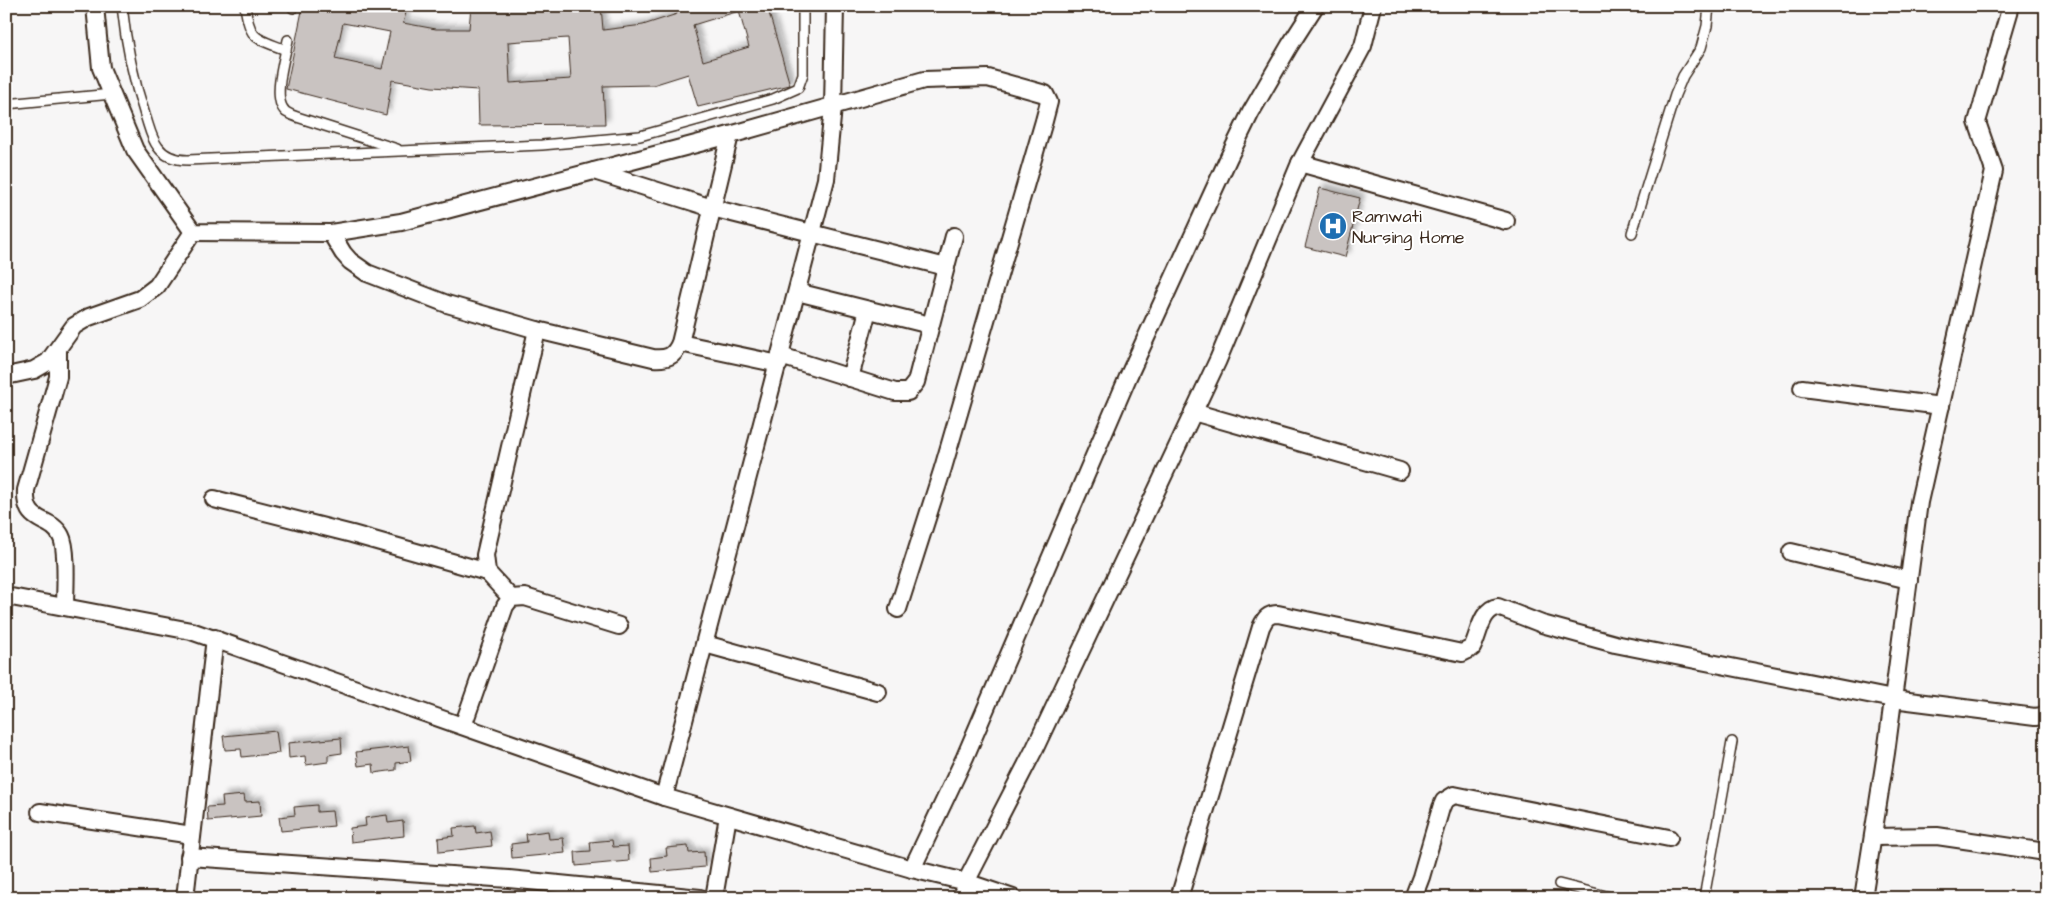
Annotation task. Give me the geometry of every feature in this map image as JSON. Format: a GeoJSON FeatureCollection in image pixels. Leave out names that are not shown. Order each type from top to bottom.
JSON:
{"type":"FeatureCollection","features":[{"type":"Feature","properties":{"kind":"street"},"geometry":{"type":"LineString","coordinates":[[95,6],[101,68],[135,150],[193,232]]}},
{"type":"Feature","properties":{"kind":"street"},"geometry":{"type":"LineString","coordinates":[[664,798],[826,179],[833,107],[835,6]]}},
{"type":"Feature","properties":{"kind":"street"},"geometry":{"type":"LineString","coordinates":[[912,869],[965,757],[1128,377],[1229,157],[1251,112],[1315,6]]}},
{"type":"Feature","properties":{"kind":"street"},"geometry":{"type":"LineString","coordinates":[[964,890],[1036,748],[1218,360],[1300,163],[1363,46],[1373,6]]}},
{"type":"Feature","properties":{"kind":"street"},"geometry":{"type":"LineString","coordinates":[[1863,898],[1893,699],[1919,502],[1994,170],[1977,122],[2012,6]]}},
{"type":"Feature","properties":{"kind":"street"},"geometry":{"type":"LineString","coordinates":[[193,232],[331,233],[401,222],[730,135],[924,80],[988,78],[1045,94],[1049,102],[944,468],[898,609]]}},
{"type":"Feature","properties":{"kind":"street"},"geometry":{"type":"LineString","coordinates":[[331,233],[350,261],[367,273],[447,304],[537,330],[661,359],[672,356],[680,343],[730,135]]}},
{"type":"Feature","properties":{"kind":"street"},"geometry":{"type":"LineString","coordinates":[[1300,163],[1506,221]]}},
{"type":"Feature","properties":{"kind":"street"},"geometry":{"type":"LineString","coordinates":[[594,171],[712,208],[946,267]]}},
{"type":"Feature","properties":{"kind":"street"},"geometry":{"type":"LineString","coordinates":[[6,376],[34,370],[48,362],[74,326],[81,321],[140,299],[157,286],[193,232]]}},
{"type":"Feature","properties":{"kind":"street"},"geometry":{"type":"LineString","coordinates":[[680,343],[779,360],[850,378],[895,392],[908,392],[916,382],[954,236]]}},
{"type":"Feature","properties":{"kind":"street"},"geometry":{"type":"LineString","coordinates":[[797,292],[930,325]]}},
{"type":"Feature","properties":{"kind":"street"},"geometry":{"type":"LineString","coordinates":[[850,378],[868,310]]}},
{"type":"Feature","properties":{"kind":"street"},"geometry":{"type":"LineString","coordinates":[[487,572],[485,555],[537,330]]}},
{"type":"Feature","properties":{"kind":"street"},"geometry":{"type":"LineString","coordinates":[[58,350],[58,377],[26,490],[26,500],[28,508],[33,514],[57,531],[64,542],[65,607]]}},
{"type":"Feature","properties":{"kind":"street"},"geometry":{"type":"LineString","coordinates":[[1802,388],[1941,406]]}},
{"type":"Feature","properties":{"kind":"street"},"geometry":{"type":"LineString","coordinates":[[1193,412],[1400,471]]}},
{"type":"Feature","properties":{"kind":"street"},"geometry":{"type":"LineString","coordinates":[[214,499],[352,534],[487,572],[511,598]]}},
{"type":"Feature","properties":{"kind":"street"},"geometry":{"type":"LineString","coordinates":[[1791,552],[1909,580]]}},
{"type":"Feature","properties":{"kind":"street"},"geometry":{"type":"LineString","coordinates":[[6,596],[191,630],[664,798],[912,869],[964,890],[1013,898]]}},
{"type":"Feature","properties":{"kind":"street"},"geometry":{"type":"LineString","coordinates":[[463,726],[505,606],[511,598],[524,597],[619,626]]}},
{"type":"Feature","properties":{"kind":"street"},"geometry":{"type":"LineString","coordinates":[[1179,898],[1261,627],[1265,619],[1271,614],[1466,653],[1472,648],[1489,611],[1498,607],[1542,624],[1615,644],[1893,699],[2035,717],[2046,713]]}},
{"type":"Feature","properties":{"kind":"street"},"geometry":{"type":"LineString","coordinates":[[185,898],[215,638]]}},
{"type":"Feature","properties":{"kind":"street"},"geometry":{"type":"LineString","coordinates":[[705,644],[878,692]]}},
{"type":"Feature","properties":{"kind":"street"},"geometry":{"type":"LineString","coordinates":[[1413,898],[1441,808],[1444,801],[1454,796],[1670,838]]}},
{"type":"Feature","properties":{"kind":"street"},"geometry":{"type":"LineString","coordinates":[[40,812],[192,835]]}},
{"type":"Feature","properties":{"kind":"street"},"geometry":{"type":"LineString","coordinates":[[714,898],[728,816]]}},
{"type":"Feature","properties":{"kind":"street"},"geometry":{"type":"LineString","coordinates":[[1873,837],[1937,836],[2046,852]]}},
{"type":"Feature","properties":{"kind":"street"},"geometry":{"type":"LineString","coordinates":[[189,857],[509,879],[700,898]]}},
{"type":"Feature","properties":{"kind":"lane"},"geometry":{"type":"LineString","coordinates":[[122,6],[130,60],[153,138],[158,148],[172,158],[188,160],[542,145],[640,136],[773,99],[798,88],[803,74],[803,6]]}},
{"type":"Feature","properties":{"kind":"lane"},"geometry":{"type":"LineString","coordinates":[[245,6],[248,24],[254,36],[286,50]]}},
{"type":"Feature","properties":{"kind":"lane"},"geometry":{"type":"LineString","coordinates":[[1632,233],[1675,95],[1683,76],[1704,40],[1709,6]]}},
{"type":"Feature","properties":{"kind":"lane"},"geometry":{"type":"LineString","coordinates":[[288,40],[279,89],[279,99],[286,112],[297,118],[404,151]]}},
{"type":"Feature","properties":{"kind":"lane"},"geometry":{"type":"LineString","coordinates":[[6,104],[112,94]]}},
{"type":"Feature","properties":{"kind":"lane"},"geometry":{"type":"LineString","coordinates":[[1704,898],[1732,742]]}},
{"type":"Feature","properties":{"kind":"lane"},"geometry":{"type":"LineString","coordinates":[[1559,884],[1614,898]]}},
{"type":"Feature","properties":{"kind":"building"},"geometry":{"type":"Polygon","coordinates":[[[303,6],[408,6],[403,23],[436,29],[469,29],[471,6],[601,6],[603,30],[643,25],[677,14],[675,6],[767,6],[790,85],[698,107],[688,74],[653,85],[603,86],[605,124],[479,125],[478,90],[432,87],[392,80],[386,115],[286,89],[303,6]],[[739,11],[693,25],[703,61],[749,47],[739,11]],[[343,23],[335,59],[382,69],[390,32],[343,23]],[[568,38],[508,42],[510,83],[571,79],[568,38]]]}},
{"type":"Feature","properties":{"kind":"building"},"geometry":{"type":"Polygon","coordinates":[[[1320,188],[1360,198],[1345,257],[1305,247],[1320,188]]]}},
{"type":"Feature","properties":{"kind":"building"},"geometry":{"type":"Polygon","coordinates":[[[276,731],[279,753],[242,757],[241,749],[225,750],[223,736],[276,731]]]}},
{"type":"Feature","properties":{"kind":"building"},"geometry":{"type":"Polygon","coordinates":[[[341,738],[342,753],[328,755],[328,762],[306,765],[305,756],[289,758],[288,743],[341,738]]]}},
{"type":"Feature","properties":{"kind":"building"},"geometry":{"type":"Polygon","coordinates":[[[409,746],[411,761],[396,763],[396,770],[374,773],[373,764],[358,766],[356,752],[409,746]]]}},
{"type":"Feature","properties":{"kind":"building"},"geometry":{"type":"Polygon","coordinates":[[[244,795],[245,802],[260,801],[261,816],[208,821],[207,807],[223,806],[222,797],[244,795]]]}},
{"type":"Feature","properties":{"kind":"building"},"geometry":{"type":"Polygon","coordinates":[[[317,805],[317,812],[332,811],[334,826],[281,831],[279,817],[295,815],[294,807],[317,805]]]}},
{"type":"Feature","properties":{"kind":"building"},"geometry":{"type":"Polygon","coordinates":[[[387,815],[388,823],[403,821],[404,836],[351,842],[350,828],[366,826],[365,818],[387,815]]]}},
{"type":"Feature","properties":{"kind":"building"},"geometry":{"type":"Polygon","coordinates":[[[475,826],[476,833],[490,831],[492,846],[439,852],[438,838],[454,836],[453,828],[475,826]]]}},
{"type":"Feature","properties":{"kind":"building"},"geometry":{"type":"Polygon","coordinates":[[[548,831],[549,839],[563,838],[565,853],[512,858],[511,844],[527,842],[526,834],[548,831]]]}},
{"type":"Feature","properties":{"kind":"building"},"geometry":{"type":"Polygon","coordinates":[[[612,840],[613,847],[628,846],[629,861],[576,866],[575,852],[591,851],[590,842],[612,840]]]}},
{"type":"Feature","properties":{"kind":"building"},"geometry":{"type":"Polygon","coordinates":[[[688,846],[689,853],[704,852],[705,867],[652,872],[651,858],[667,856],[666,848],[688,846]]]}},
{"type":"Feature","properties":{"kind":"place","name":"Ramwati Nursing Home"},"geometry":{"type":"Point","coordinates":[1333,226]}}]}
